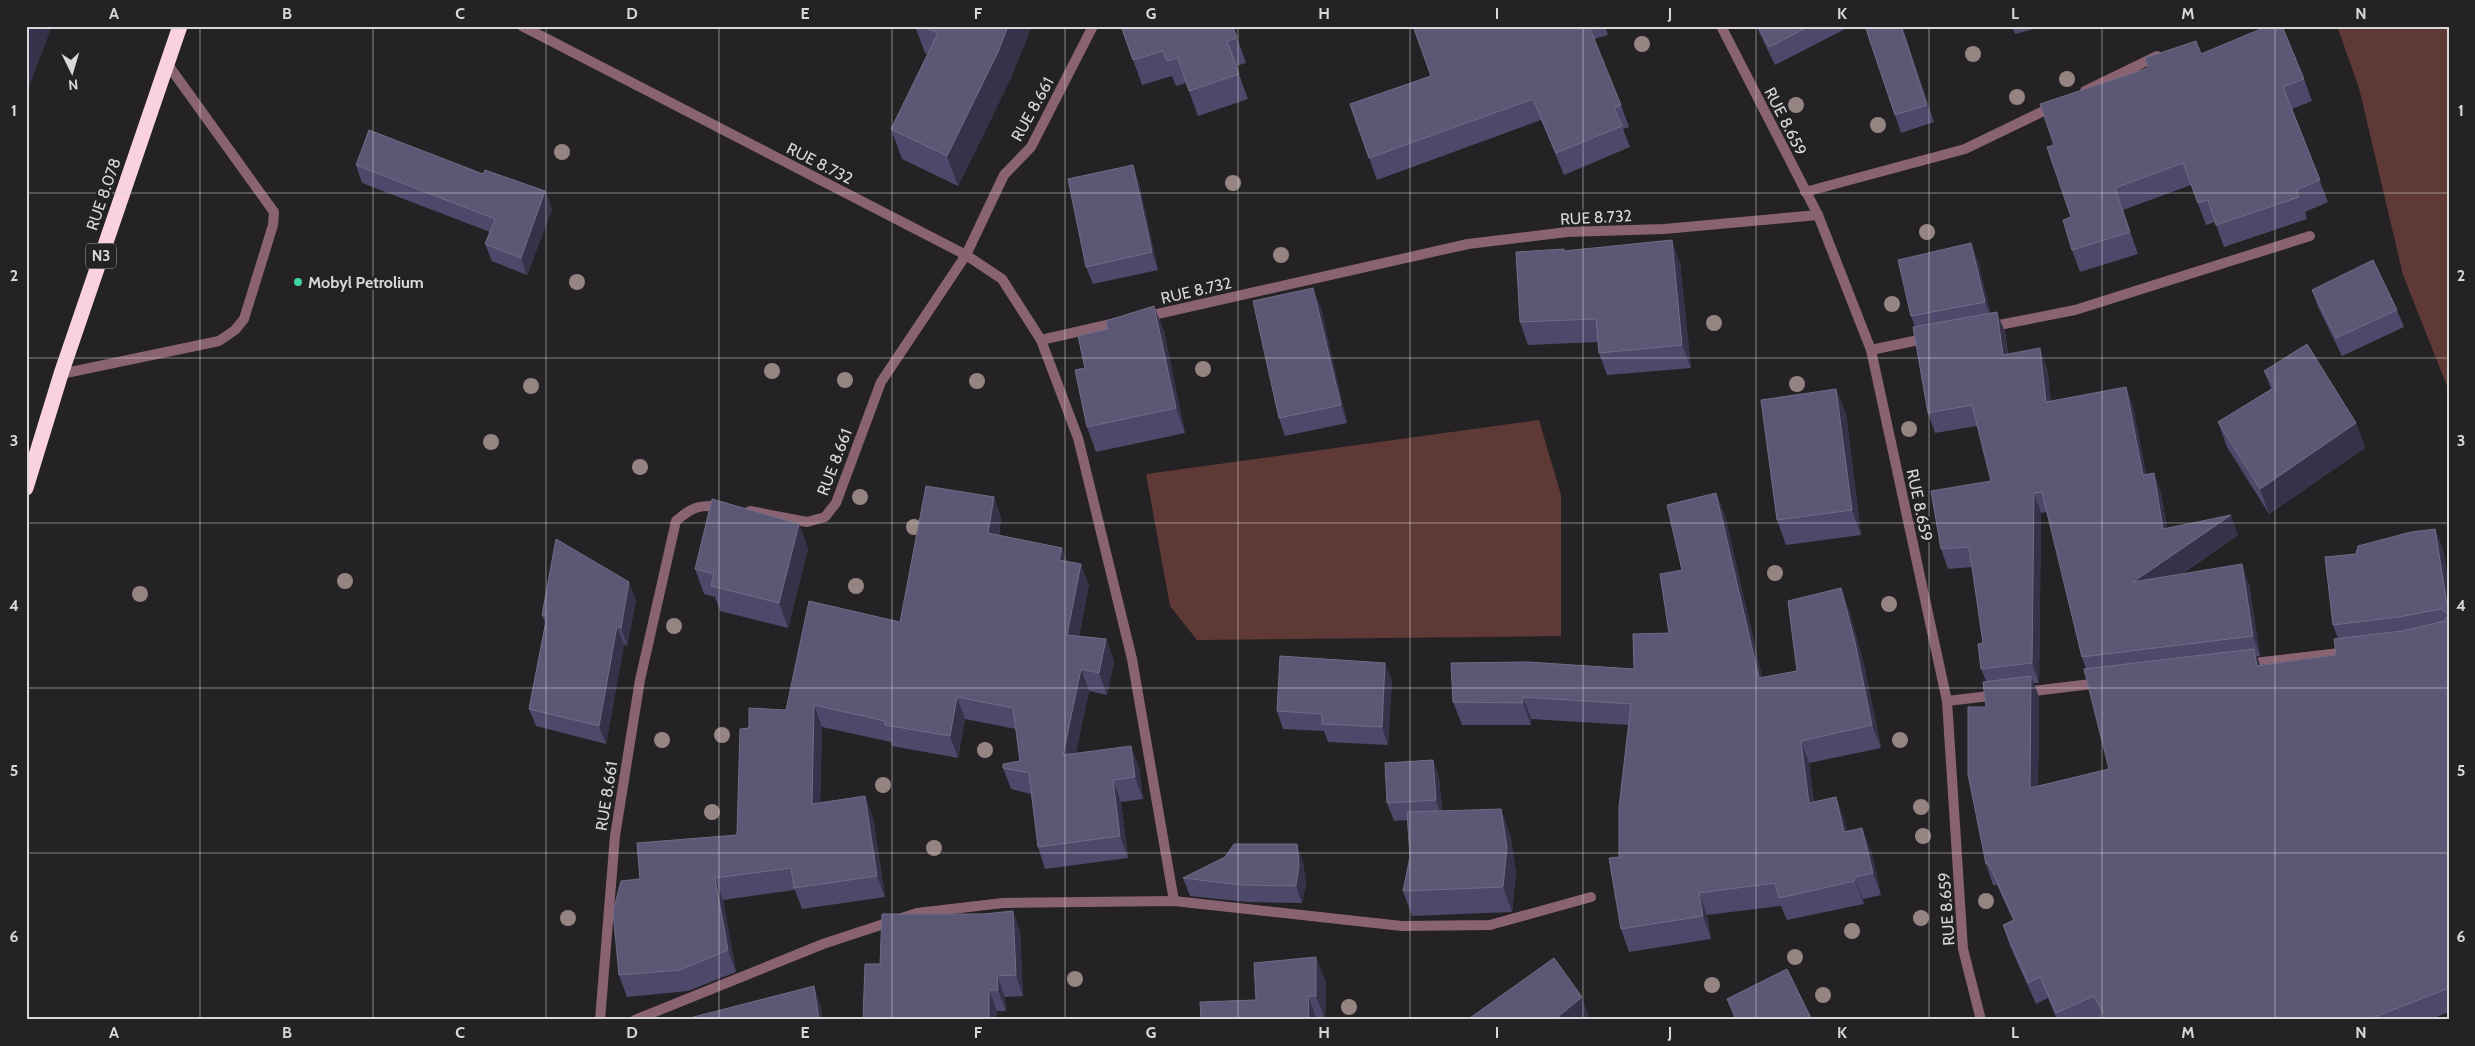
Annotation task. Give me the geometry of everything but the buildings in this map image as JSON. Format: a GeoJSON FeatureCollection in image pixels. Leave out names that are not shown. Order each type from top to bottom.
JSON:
{"type":"FeatureCollection","features":[{"type":"Feature","properties":{"kind":"highway","name":"RUE 8.078"},"geometry":{"type":"LineString","coordinates":[[26,488],[61,374],[166,62],[180,26]]}},
{"type":"Feature","properties":{"kind":"street","name":"RUE 8.732"},"geometry":{"type":"LineString","coordinates":[[522,26],[966,255],[1002,279],[1041,340],[1468,244],[1567,232],[1664,229],[1818,215]]}},
{"type":"Feature","properties":{"kind":"street","name":"RUE 8.661"},"geometry":{"type":"LineString","coordinates":[[600,1020],[615,836],[640,680],[676,521],[690,509],[706,505],[807,522],[825,517],[836,503],[881,382],[966,255],[1004,175],[1031,147],[1093,26]]}},
{"type":"Feature","properties":{"kind":"street","name":"RUE 8.659"},"geometry":{"type":"LineString","coordinates":[[1721,26],[1818,215],[1871,350],[1947,701],[1963,948],[1981,1020]]}},
{"type":"Feature","properties":{"kind":"street"},"geometry":{"type":"LineString","coordinates":[[1805,192],[1965,149],[2171,49]]}},
{"type":"Feature","properties":{"kind":"street"},"geometry":{"type":"LineString","coordinates":[[61,374],[219,341],[236,330],[244,319],[273,224],[274,212],[166,62]]}},
{"type":"Feature","properties":{"kind":"street"},"geometry":{"type":"LineString","coordinates":[[1978,329],[2075,310],[2310,236]]}},
{"type":"Feature","properties":{"kind":"street"},"geometry":{"type":"LineString","coordinates":[[1871,350],[1939,336]]}},
{"type":"Feature","properties":{"kind":"street"},"geometry":{"type":"LineString","coordinates":[[1041,340],[1078,438],[1132,659],[1174,901]]}},
{"type":"Feature","properties":{"kind":"street"},"geometry":{"type":"LineString","coordinates":[[2235,666],[2360,650]]}},
{"type":"Feature","properties":{"kind":"street"},"geometry":{"type":"LineString","coordinates":[[1947,701],[2113,681]]}},
{"type":"Feature","properties":{"kind":"street"},"geometry":{"type":"LineString","coordinates":[[635,1020],[823,944],[917,913],[1003,903],[1174,901],[1402,926],[1490,925],[1592,897]]}},
{"type":"Feature","properties":{"kind":"shaded area"},"geometry":{"type":"Polygon","coordinates":[[[2337,26],[2449,26],[2449,391],[2403,275],[2359,88],[2337,26]]]}},
{"type":"Feature","properties":{"kind":"shaded area"},"geometry":{"type":"Polygon","coordinates":[[[1539,420],[1561,495],[1561,636],[1197,640],[1170,606],[1146,474],[1539,420]]]}},
{"type":"Feature","properties":{"kind":"place","name":"Mobyl Petrolium"},"geometry":{"type":"Point","coordinates":[298,282]}}]}
